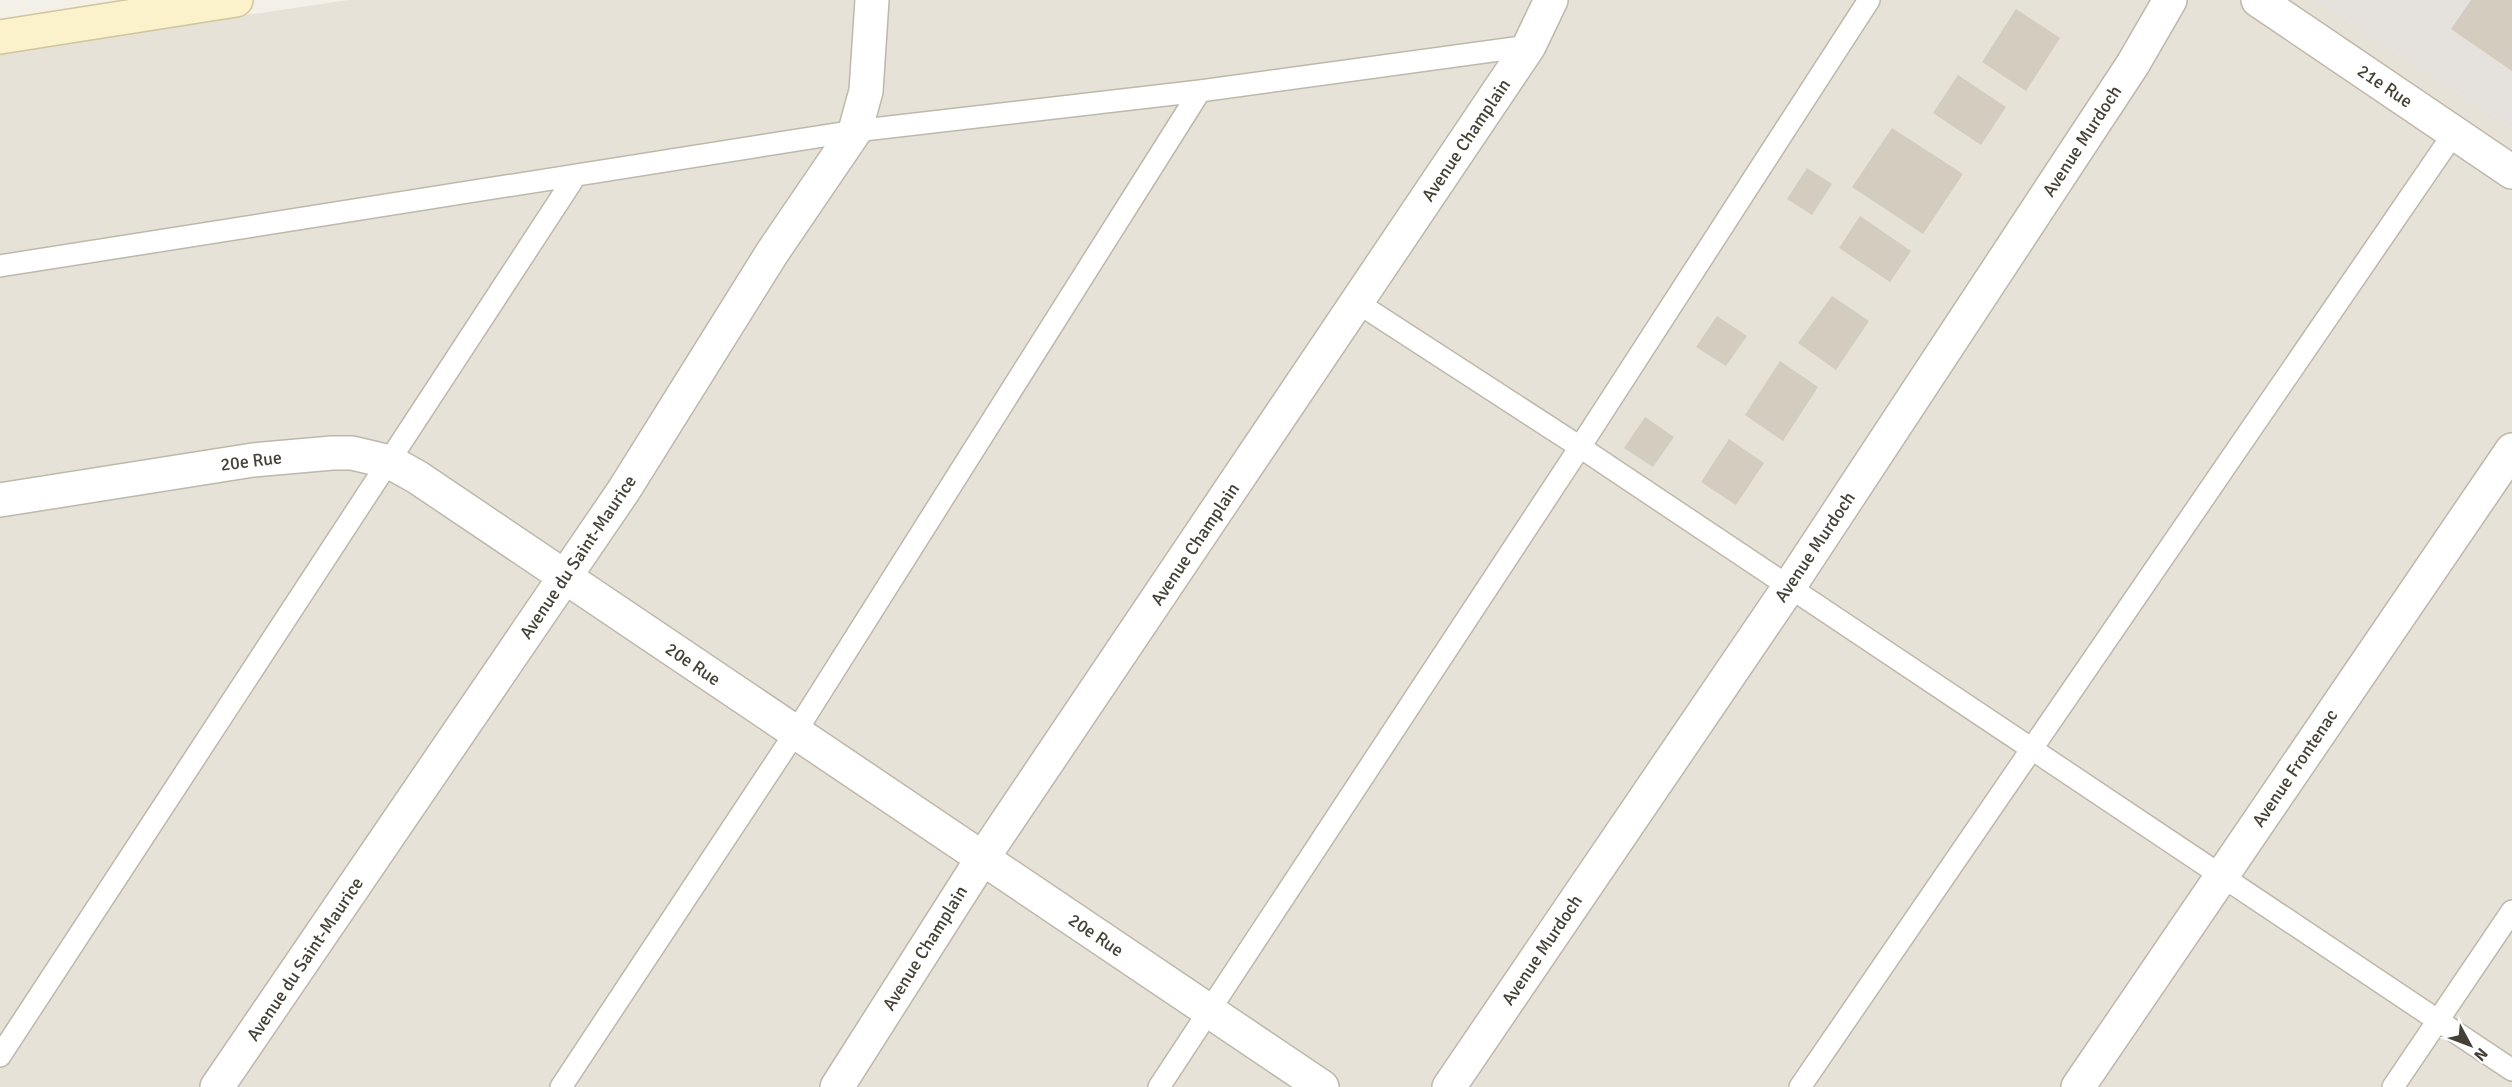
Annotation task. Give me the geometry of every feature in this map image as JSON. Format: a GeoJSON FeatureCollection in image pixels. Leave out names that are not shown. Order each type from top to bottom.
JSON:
{"type":"FeatureCollection","features":[{"type":"Feature","properties":{"kind":"main road"},"geometry":{"type":"LineString","coordinates":[[0,37],[236,0]]}},
{"type":"Feature","properties":{"kind":"street","name":"Avenue du Saint-Maurice"},"geometry":{"type":"LineString","coordinates":[[217,1087],[624,490],[772,253],[855,131],[866,91],[872,0]]}},
{"type":"Feature","properties":{"kind":"street","name":"Avenue Champlain"},"geometry":{"type":"LineString","coordinates":[[837,1087],[982,859],[1529,46],[1551,0]]}},
{"type":"Feature","properties":{"kind":"street","name":"Avenue Murdoch"},"geometry":{"type":"LineString","coordinates":[[1449,1087],[1789,587],[2133,64],[2170,0]]}},
{"type":"Feature","properties":{"kind":"street","name":"21e Rue"},"geometry":{"type":"LineString","coordinates":[[2258,0],[2512,172]]}},
{"type":"Feature","properties":{"kind":"street","name":"Avenue Frontenac"},"geometry":{"type":"LineString","coordinates":[[2078,1087],[2512,450]]}},
{"type":"Feature","properties":{"kind":"street","name":"20e Rue"},"geometry":{"type":"LineString","coordinates":[[0,500],[253,460],[352,453],[390,462],[417,477],[1322,1087]]}},
{"type":"Feature","properties":{"kind":"lane"},"geometry":{"type":"LineString","coordinates":[[1158,1087],[1580,447],[1869,0]]}},
{"type":"Feature","properties":{"kind":"lane"},"geometry":{"type":"LineString","coordinates":[[0,266],[855,131],[1200,91],[1529,46]]}},
{"type":"Feature","properties":{"kind":"lane"},"geometry":{"type":"LineString","coordinates":[[561,1087],[795,733],[1200,91]]}},
{"type":"Feature","properties":{"kind":"lane"},"geometry":{"type":"LineString","coordinates":[[1800,1087],[2454,133]]}},
{"type":"Feature","properties":{"kind":"lane"},"geometry":{"type":"LineString","coordinates":[[0,1056],[576,175]]}},
{"type":"Feature","properties":{"kind":"lane"},"geometry":{"type":"LineString","coordinates":[[1358,303],[1580,447],[2512,1070]]}},
{"type":"Feature","properties":{"kind":"lane"},"geometry":{"type":"LineString","coordinates":[[2393,1087],[2512,910]]}},
{"type":"Feature","properties":{"kind":"shaded area"},"geometry":{"type":"Polygon","coordinates":[[[349,0],[2317,0],[2512,128],[2512,1087],[0,1087],[0,51],[349,0]]]}},
{"type":"Feature","properties":{"kind":"shaded area"},"geometry":{"type":"Polygon","coordinates":[[[2317,0],[2512,0],[2512,128],[2317,0]]]}},
{"type":"Feature","properties":{"kind":"building"},"geometry":{"type":"Polygon","coordinates":[[[2471,0],[2512,0],[2512,71],[2451,29],[2471,0]]]}},
{"type":"Feature","properties":{"kind":"building"},"geometry":{"type":"Polygon","coordinates":[[[2016,9],[2060,38],[2026,91],[1982,62],[2016,9]]]}},
{"type":"Feature","properties":{"kind":"building"},"geometry":{"type":"Polygon","coordinates":[[[1958,75],[2006,107],[1981,145],[1933,113],[1958,75]]]}},
{"type":"Feature","properties":{"kind":"building"},"geometry":{"type":"Polygon","coordinates":[[[1892,128],[1963,174],[1923,234],[1852,187],[1892,128]]]}},
{"type":"Feature","properties":{"kind":"building"},"geometry":{"type":"Polygon","coordinates":[[[1807,168],[1832,184],[1812,215],[1787,199],[1807,168]]]}},
{"type":"Feature","properties":{"kind":"building"},"geometry":{"type":"Polygon","coordinates":[[[1860,216],[1911,251],[1890,282],[1839,248],[1860,216]]]}},
{"type":"Feature","properties":{"kind":"building"},"geometry":{"type":"Polygon","coordinates":[[[1832,296],[1869,321],[1836,370],[1798,343],[1832,296]]]}},
{"type":"Feature","properties":{"kind":"building"},"geometry":{"type":"Polygon","coordinates":[[[1717,316],[1747,336],[1726,366],[1696,347],[1717,316]]]}},
{"type":"Feature","properties":{"kind":"building"},"geometry":{"type":"Polygon","coordinates":[[[1780,361],[1818,387],[1783,441],[1745,415],[1780,361]]]}},
{"type":"Feature","properties":{"kind":"building"},"geometry":{"type":"Polygon","coordinates":[[[1645,417],[1674,437],[1653,467],[1624,448],[1645,417]]]}},
{"type":"Feature","properties":{"kind":"building"},"geometry":{"type":"Polygon","coordinates":[[[1729,439],[1764,463],[1736,505],[1701,482],[1729,439]]]}}]}
